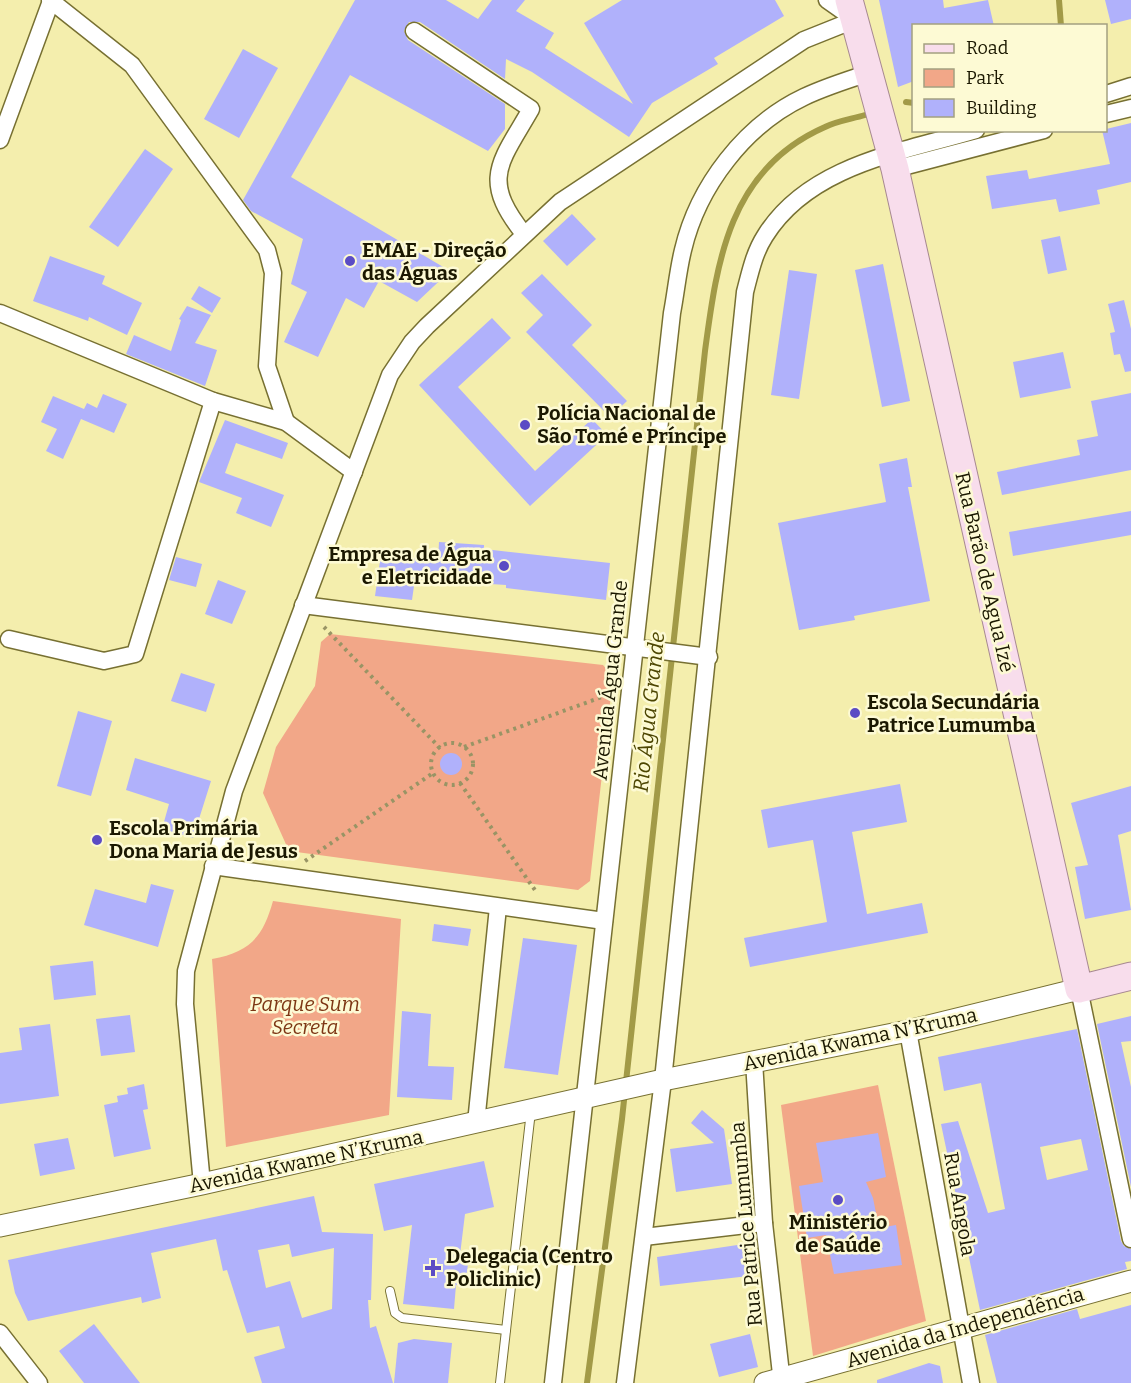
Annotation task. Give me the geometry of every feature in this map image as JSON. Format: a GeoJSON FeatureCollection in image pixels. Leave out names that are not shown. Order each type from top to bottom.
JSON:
{"type":"FeatureCollection","features":[{"type":"Feature","properties":{"kind":"main road","name":"Rua Barão de Agua Izé"},"geometry":{"type":"LineString","coordinates":[[852,10],[893,162],[1079,989]]}},
{"type":"Feature","properties":{"kind":"main road"},"geometry":{"type":"LineString","coordinates":[[1079,989],[1131,976]]}},
{"type":"Feature","properties":{"kind":"street"},"geometry":{"type":"LineString","coordinates":[[0,140],[50,0],[132,65],[267,250],[273,273],[267,366],[286,422]]}},
{"type":"Feature","properties":{"kind":"street"},"geometry":{"type":"LineString","coordinates":[[827,0],[852,10]]}},
{"type":"Feature","properties":{"kind":"street"},"geometry":{"type":"LineString","coordinates":[[202,1184],[184,987],[186,971],[234,791],[354,472],[376,407],[399,360],[427,326],[560,202],[852,10]]}},
{"type":"Feature","properties":{"kind":"street"},"geometry":{"type":"LineString","coordinates":[[414,32],[531,109],[500,164],[497,182],[500,200],[524,234]]}},
{"type":"Feature","properties":{"kind":"street","name":"Avenida Água Grande"},"geometry":{"type":"LineString","coordinates":[[553,1383],[672,313],[683,248],[692,222],[720,169],[753,133],[803,98],[869,73]]}},
{"type":"Feature","properties":{"kind":"street"},"geometry":{"type":"LineString","coordinates":[[1107,94],[1131,86]]}},
{"type":"Feature","properties":{"kind":"street"},"geometry":{"type":"LineString","coordinates":[[1107,114],[1131,108]]}},
{"type":"Feature","properties":{"kind":"street"},"geometry":{"type":"LineString","coordinates":[[893,162],[971,132]]}},
{"type":"Feature","properties":{"kind":"street"},"geometry":{"type":"LineString","coordinates":[[625,1383],[663,1080],[700,656],[745,292],[753,263],[764,237],[798,198],[857,164],[893,162],[1035,132]]}},
{"type":"Feature","properties":{"kind":"street"},"geometry":{"type":"LineString","coordinates":[[0,313],[213,401],[286,422],[354,472]]}},
{"type":"Feature","properties":{"kind":"street"},"geometry":{"type":"LineString","coordinates":[[9,639],[104,661],[135,654],[213,401]]}},
{"type":"Feature","properties":{"kind":"street"},"geometry":{"type":"LineString","coordinates":[[303,605],[700,656]]}},
{"type":"Feature","properties":{"kind":"street"},"geometry":{"type":"LineString","coordinates":[[213,866],[604,921]]}},
{"type":"Feature","properties":{"kind":"street"},"geometry":{"type":"LineString","coordinates":[[476,1123],[498,907]]}},
{"type":"Feature","properties":{"kind":"street"},"geometry":{"type":"LineString","coordinates":[[1079,989],[1131,1239]]}},
{"type":"Feature","properties":{"kind":"street","name":"Avenida Kwama N’Kruma"},"geometry":{"type":"LineString","coordinates":[[612,1092],[753,1061],[908,1031],[1079,989]]}},
{"type":"Feature","properties":{"kind":"street","name":"Rua Angola"},"geometry":{"type":"LineString","coordinates":[[908,1031],[971,1383]]}},
{"type":"Feature","properties":{"kind":"street","name":"Rua Patrice Lumumba"},"geometry":{"type":"LineString","coordinates":[[753,1061],[776,1381]]}},
{"type":"Feature","properties":{"kind":"street","name":"Avenida Kwame N’Kruma"},"geometry":{"type":"LineString","coordinates":[[0,1226],[202,1184],[612,1092]]}},
{"type":"Feature","properties":{"kind":"street"},"geometry":{"type":"LineString","coordinates":[[644,1237],[764,1223]]}},
{"type":"Feature","properties":{"kind":"street","name":"Avenida da Independência"},"geometry":{"type":"LineString","coordinates":[[776,1381],[1131,1281]]}},
{"type":"Feature","properties":{"kind":"street"},"geometry":{"type":"LineString","coordinates":[[0,1334],[39,1383]]}},
{"type":"Feature","properties":{"kind":"lane"},"geometry":{"type":"LineString","coordinates":[[500,1383],[531,1111]]}},
{"type":"Feature","properties":{"kind":"lane"},"geometry":{"type":"LineString","coordinates":[[390,1291],[395,1313],[402,1318],[506,1329]]}},
{"type":"Feature","properties":{"kind":"path"},"geometry":{"type":"LineString","coordinates":[[303,605],[440,748]]}},
{"type":"Feature","properties":{"kind":"path"},"geometry":{"type":"LineString","coordinates":[[464,747],[473,759],[471,775],[460,783],[440,783],[430,770],[433,753],[446,743],[464,747],[630,687]]}},
{"type":"Feature","properties":{"kind":"path"},"geometry":{"type":"LineString","coordinates":[[282,876],[433,773]]}},
{"type":"Feature","properties":{"kind":"path"},"geometry":{"type":"LineString","coordinates":[[460,783],[553,915]]}},
{"type":"Feature","properties":{"kind":"green space"},"geometry":{"type":"Polygon","coordinates":[[[330,634],[603,665],[613,677],[590,881],[578,890],[289,851],[263,793],[276,747],[315,686],[321,642],[330,634]]]}},
{"type":"Feature","properties":{"kind":"green space","name":"Parque Sum Secreta"},"geometry":{"type":"Polygon","coordinates":[[[273,901],[401,919],[389,1115],[226,1147],[212,959],[236,952],[253,941],[265,924],[273,901]]]}},
{"type":"Feature","properties":{"kind":"green space"},"geometry":{"type":"Polygon","coordinates":[[[878,1085],[926,1321],[813,1356],[781,1105],[878,1085]]]}},
{"type":"Feature","properties":{"kind":"building"},"geometry":{"type":"Polygon","coordinates":[[[355,0],[446,0],[478,19],[492,0],[525,0],[516,11],[554,33],[545,48],[633,104],[584,23],[622,0],[775,0],[784,16],[714,58],[718,64],[652,103],[629,137],[532,72],[506,59],[505,79],[420,22],[409,22],[404,31],[408,40],[505,104],[505,129],[488,151],[350,75],[291,177],[450,271],[417,302],[379,281],[364,308],[346,298],[318,357],[284,342],[307,292],[291,284],[303,239],[251,211],[243,200],[355,0]]]}},
{"type":"Feature","properties":{"kind":"building"},"geometry":{"type":"Polygon","coordinates":[[[879,0],[943,0],[944,8],[988,0],[994,24],[912,24],[912,82],[898,87],[879,0]]]}},
{"type":"Feature","properties":{"kind":"building"},"geometry":{"type":"Polygon","coordinates":[[[1105,0],[1131,0],[1131,19],[1111,24],[1105,0]]]}},
{"type":"Feature","properties":{"kind":"building"},"geometry":{"type":"Polygon","coordinates":[[[243,49],[278,68],[239,138],[204,119],[243,49]]]}},
{"type":"Feature","properties":{"kind":"building"},"geometry":{"type":"Polygon","coordinates":[[[1131,123],[1131,182],[1097,190],[1100,204],[1059,212],[1056,199],[992,209],[986,176],[1027,170],[1029,179],[1110,164],[1102,132],[1107,132],[1107,129],[1131,123]]]}},
{"type":"Feature","properties":{"kind":"building"},"geometry":{"type":"Polygon","coordinates":[[[145,149],[173,169],[118,247],[89,227],[145,149]]]}},
{"type":"Feature","properties":{"kind":"building"},"geometry":{"type":"Polygon","coordinates":[[[572,214],[596,239],[567,266],[543,241],[572,214]]]}},
{"type":"Feature","properties":{"kind":"building"},"geometry":{"type":"Polygon","coordinates":[[[1060,236],[1067,270],[1048,274],[1041,240],[1060,236]]]}},
{"type":"Feature","properties":{"kind":"building"},"geometry":{"type":"Polygon","coordinates":[[[50,256],[105,276],[102,284],[142,303],[127,335],[89,317],[88,321],[33,301],[50,256]]]}},
{"type":"Feature","properties":{"kind":"building"},"geometry":{"type":"Polygon","coordinates":[[[883,264],[910,401],[882,407],[855,270],[883,264]]]}},
{"type":"Feature","properties":{"kind":"building"},"geometry":{"type":"Polygon","coordinates":[[[789,270],[817,274],[799,399],[771,395],[789,270]]]}},
{"type":"Feature","properties":{"kind":"building"},"geometry":{"type":"Polygon","coordinates":[[[542,274],[592,325],[572,345],[627,401],[610,417],[526,332],[543,315],[521,293],[542,274]]]}},
{"type":"Feature","properties":{"kind":"building"},"geometry":{"type":"Polygon","coordinates":[[[199,286],[221,298],[212,313],[191,299],[199,286]]]}},
{"type":"Feature","properties":{"kind":"building"},"geometry":{"type":"Polygon","coordinates":[[[1124,300],[1131,329],[1131,371],[1125,372],[1120,354],[1114,355],[1110,333],[1115,332],[1108,304],[1124,300]]]}},
{"type":"Feature","properties":{"kind":"building"},"geometry":{"type":"Polygon","coordinates":[[[187,306],[211,315],[195,343],[217,350],[205,386],[126,354],[134,335],[171,351],[181,320],[179,319],[187,306]]]}},
{"type":"Feature","properties":{"kind":"building"},"geometry":{"type":"Polygon","coordinates":[[[492,318],[511,338],[458,387],[535,471],[592,419],[607,435],[530,506],[419,385],[492,318]]]}},
{"type":"Feature","properties":{"kind":"building"},"geometry":{"type":"Polygon","coordinates":[[[1063,352],[1071,388],[1020,398],[1013,362],[1063,352]]]}},
{"type":"Feature","properties":{"kind":"building"},"geometry":{"type":"Polygon","coordinates":[[[1131,393],[1131,470],[1002,495],[997,472],[1080,455],[1077,440],[1098,436],[1091,401],[1131,393]]]}},
{"type":"Feature","properties":{"kind":"building"},"geometry":{"type":"Polygon","coordinates":[[[103,394],[127,404],[114,433],[81,419],[63,459],[46,451],[57,429],[41,422],[53,396],[84,409],[87,403],[97,408],[103,394]]]}},
{"type":"Feature","properties":{"kind":"building"},"geometry":{"type":"Polygon","coordinates":[[[225,420],[288,443],[282,459],[236,443],[225,473],[284,495],[271,527],[236,513],[242,498],[199,482],[225,420]]]}},
{"type":"Feature","properties":{"kind":"building"},"geometry":{"type":"Polygon","coordinates":[[[907,458],[912,487],[908,487],[930,601],[854,616],[855,620],[799,630],[778,523],[886,502],[879,464],[907,458]]]}},
{"type":"Feature","properties":{"kind":"building"},"geometry":{"type":"Polygon","coordinates":[[[1131,511],[1131,535],[1013,556],[1009,532],[1131,511]]]}},
{"type":"Feature","properties":{"kind":"building"},"geometry":{"type":"Polygon","coordinates":[[[439,542],[484,545],[484,549],[610,563],[606,600],[506,588],[506,585],[415,579],[412,600],[375,596],[381,554],[438,561],[439,542]]]}},
{"type":"Feature","properties":{"kind":"building"},"geometry":{"type":"Polygon","coordinates":[[[176,557],[202,564],[196,587],[169,580],[176,557]]]}},
{"type":"Feature","properties":{"kind":"building"},"geometry":{"type":"Polygon","coordinates":[[[218,580],[246,591],[232,624],[205,614],[218,580]]]}},
{"type":"Feature","properties":{"kind":"building"},"geometry":{"type":"Polygon","coordinates":[[[181,673],[215,684],[206,712],[171,701],[181,673]]]}},
{"type":"Feature","properties":{"kind":"building"},"geometry":{"type":"Polygon","coordinates":[[[78,711],[112,721],[91,796],[57,786],[78,711]]]}},
{"type":"Feature","properties":{"kind":"building"},"geometry":{"type":"Polygon","coordinates":[[[451,753],[459,756],[462,764],[459,772],[451,775],[443,772],[440,764],[443,756],[451,753]]]}},
{"type":"Feature","properties":{"kind":"building"},"geometry":{"type":"Polygon","coordinates":[[[135,758],[211,781],[193,838],[162,829],[169,804],[126,790],[135,758]]]}},
{"type":"Feature","properties":{"kind":"building"},"geometry":{"type":"Polygon","coordinates":[[[900,784],[907,822],[852,832],[867,914],[922,903],[928,933],[750,967],[744,938],[827,922],[813,840],[768,848],[761,810],[900,784]]]}},
{"type":"Feature","properties":{"kind":"building"},"geometry":{"type":"Polygon","coordinates":[[[1131,786],[1131,831],[1118,835],[1131,910],[1085,919],[1075,867],[1088,865],[1071,803],[1131,786]]]}},
{"type":"Feature","properties":{"kind":"building"},"geometry":{"type":"Polygon","coordinates":[[[151,884],[174,890],[158,947],[84,925],[95,889],[146,903],[151,884]]]}},
{"type":"Feature","properties":{"kind":"building"},"geometry":{"type":"Polygon","coordinates":[[[434,924],[471,929],[468,946],[432,941],[434,924]]]}},
{"type":"Feature","properties":{"kind":"building"},"geometry":{"type":"Polygon","coordinates":[[[523,938],[577,945],[558,1075],[504,1068],[523,938]]]}},
{"type":"Feature","properties":{"kind":"building"},"geometry":{"type":"Polygon","coordinates":[[[93,961],[96,995],[54,1000],[50,966],[93,961]]]}},
{"type":"Feature","properties":{"kind":"building"},"geometry":{"type":"Polygon","coordinates":[[[402,1011],[431,1014],[428,1066],[454,1067],[452,1100],[397,1097],[402,1011]]]}},
{"type":"Feature","properties":{"kind":"building"},"geometry":{"type":"Polygon","coordinates":[[[130,1015],[135,1052],[101,1056],[96,1019],[130,1015]]]}},
{"type":"Feature","properties":{"kind":"building"},"geometry":{"type":"Polygon","coordinates":[[[1131,1016],[1131,1041],[1121,1042],[1131,1087],[1131,1187],[1097,1024],[1131,1016]]]}},
{"type":"Feature","properties":{"kind":"building"},"geometry":{"type":"Polygon","coordinates":[[[50,1024],[59,1096],[0,1104],[0,1053],[22,1050],[19,1028],[50,1024]]]}},
{"type":"Feature","properties":{"kind":"building"},"geometry":{"type":"Polygon","coordinates":[[[1077,1029],[1121,1241],[1124,1246],[1131,1249],[1131,1261],[1125,1262],[1127,1269],[980,1310],[941,1124],[958,1121],[988,1213],[1005,1209],[981,1083],[944,1091],[938,1057],[1077,1029]],[[1081,1139],[1040,1147],[1047,1180],[1088,1170],[1081,1139]]]}},
{"type":"Feature","properties":{"kind":"building"},"geometry":{"type":"Polygon","coordinates":[[[144,1084],[148,1109],[143,1110],[151,1149],[114,1157],[104,1105],[118,1102],[117,1096],[128,1094],[127,1088],[144,1084]]]}},
{"type":"Feature","properties":{"kind":"building"},"geometry":{"type":"Polygon","coordinates":[[[702,1110],[724,1129],[732,1184],[676,1192],[670,1149],[714,1143],[691,1123],[702,1110]]]}},
{"type":"Feature","properties":{"kind":"building","name":"Ministério de Saúde"},"geometry":{"type":"Polygon","coordinates":[[[878,1133],[886,1177],[866,1182],[873,1198],[879,1228],[896,1225],[902,1265],[834,1274],[826,1235],[807,1238],[799,1186],[823,1182],[816,1143],[878,1133]]]}},
{"type":"Feature","properties":{"kind":"building"},"geometry":{"type":"Polygon","coordinates":[[[68,1138],[75,1169],[40,1176],[34,1144],[68,1138]]]}},
{"type":"Feature","properties":{"kind":"building"},"geometry":{"type":"Polygon","coordinates":[[[484,1161],[494,1207],[465,1214],[459,1263],[468,1264],[465,1286],[456,1285],[454,1309],[403,1304],[412,1225],[384,1231],[374,1184],[484,1161]]]}},
{"type":"Feature","properties":{"kind":"building"},"geometry":{"type":"Polygon","coordinates":[[[314,1196],[322,1232],[373,1234],[371,1300],[368,1300],[370,1328],[376,1326],[393,1383],[262,1383],[254,1357],[285,1348],[279,1326],[247,1333],[227,1270],[223,1271],[216,1239],[151,1253],[161,1298],[142,1303],[141,1297],[28,1321],[15,1293],[8,1260],[314,1196]],[[289,1244],[258,1250],[266,1288],[290,1281],[302,1318],[332,1309],[334,1248],[292,1257],[289,1244]]]}},
{"type":"Feature","properties":{"kind":"building"},"geometry":{"type":"Polygon","coordinates":[[[744,1244],[749,1276],[660,1286],[657,1257],[744,1244]]]}},
{"type":"Feature","properties":{"kind":"building"},"geometry":{"type":"Polygon","coordinates":[[[1131,1305],[1131,1383],[997,1383],[985,1335],[1077,1309],[1080,1319],[1131,1305]]]}},
{"type":"Feature","properties":{"kind":"building"},"geometry":{"type":"Polygon","coordinates":[[[94,1324],[140,1383],[84,1383],[59,1351],[94,1324]]]}},
{"type":"Feature","properties":{"kind":"building"},"geometry":{"type":"Polygon","coordinates":[[[750,1334],[758,1367],[719,1377],[710,1344],[750,1334]]]}},
{"type":"Feature","properties":{"kind":"building"},"geometry":{"type":"Polygon","coordinates":[[[414,1339],[452,1343],[448,1383],[394,1383],[398,1343],[414,1339]]]}},
{"type":"Feature","properties":{"kind":"building"},"geometry":{"type":"Polygon","coordinates":[[[929,1363],[940,1366],[943,1383],[877,1383],[877,1380],[929,1363]]]}},
{"type":"Feature","properties":{"kind":"waterway"},"geometry":{"type":"LineString","coordinates":[[1059,0],[1061,24]]}},
{"type":"Feature","properties":{"kind":"waterway"},"geometry":{"type":"LineString","coordinates":[[906,102],[912,103]]}},
{"type":"Feature","properties":{"kind":"waterway","name":"Rio Água Grande"},"geometry":{"type":"LineString","coordinates":[[587,1383],[622,1119],[705,351],[715,284],[734,221],[748,193],[767,167],[793,145],[825,127],[865,115]]}},
{"type":"Feature","properties":{"kind":"place","name":"EMAE - Direção das Águas"},"geometry":{"type":"Point","coordinates":[350,261]}},
{"type":"Feature","properties":{"kind":"place","name":"Polícia Nacional de São Tomé e Príncipe"},"geometry":{"type":"Point","coordinates":[525,425]}},
{"type":"Feature","properties":{"kind":"place","name":"Empresa de Água e Eletricidade"},"geometry":{"type":"Point","coordinates":[504,566]}},
{"type":"Feature","properties":{"kind":"place","name":"Escola Secundária Patrice Lumumba"},"geometry":{"type":"Point","coordinates":[855,713]}},
{"type":"Feature","properties":{"kind":"place","name":"Escola Primária Dona Maria de Jesus"},"geometry":{"type":"Point","coordinates":[97,840]}},
{"type":"Feature","properties":{"kind":"place","name":"Ministério de Saúde"},"geometry":{"type":"Point","coordinates":[838,1200]}},
{"type":"Feature","properties":{"kind":"place","name":"Delegacia (Centro Policlinic)"},"geometry":{"type":"Point","coordinates":[433,1268]}}]}
